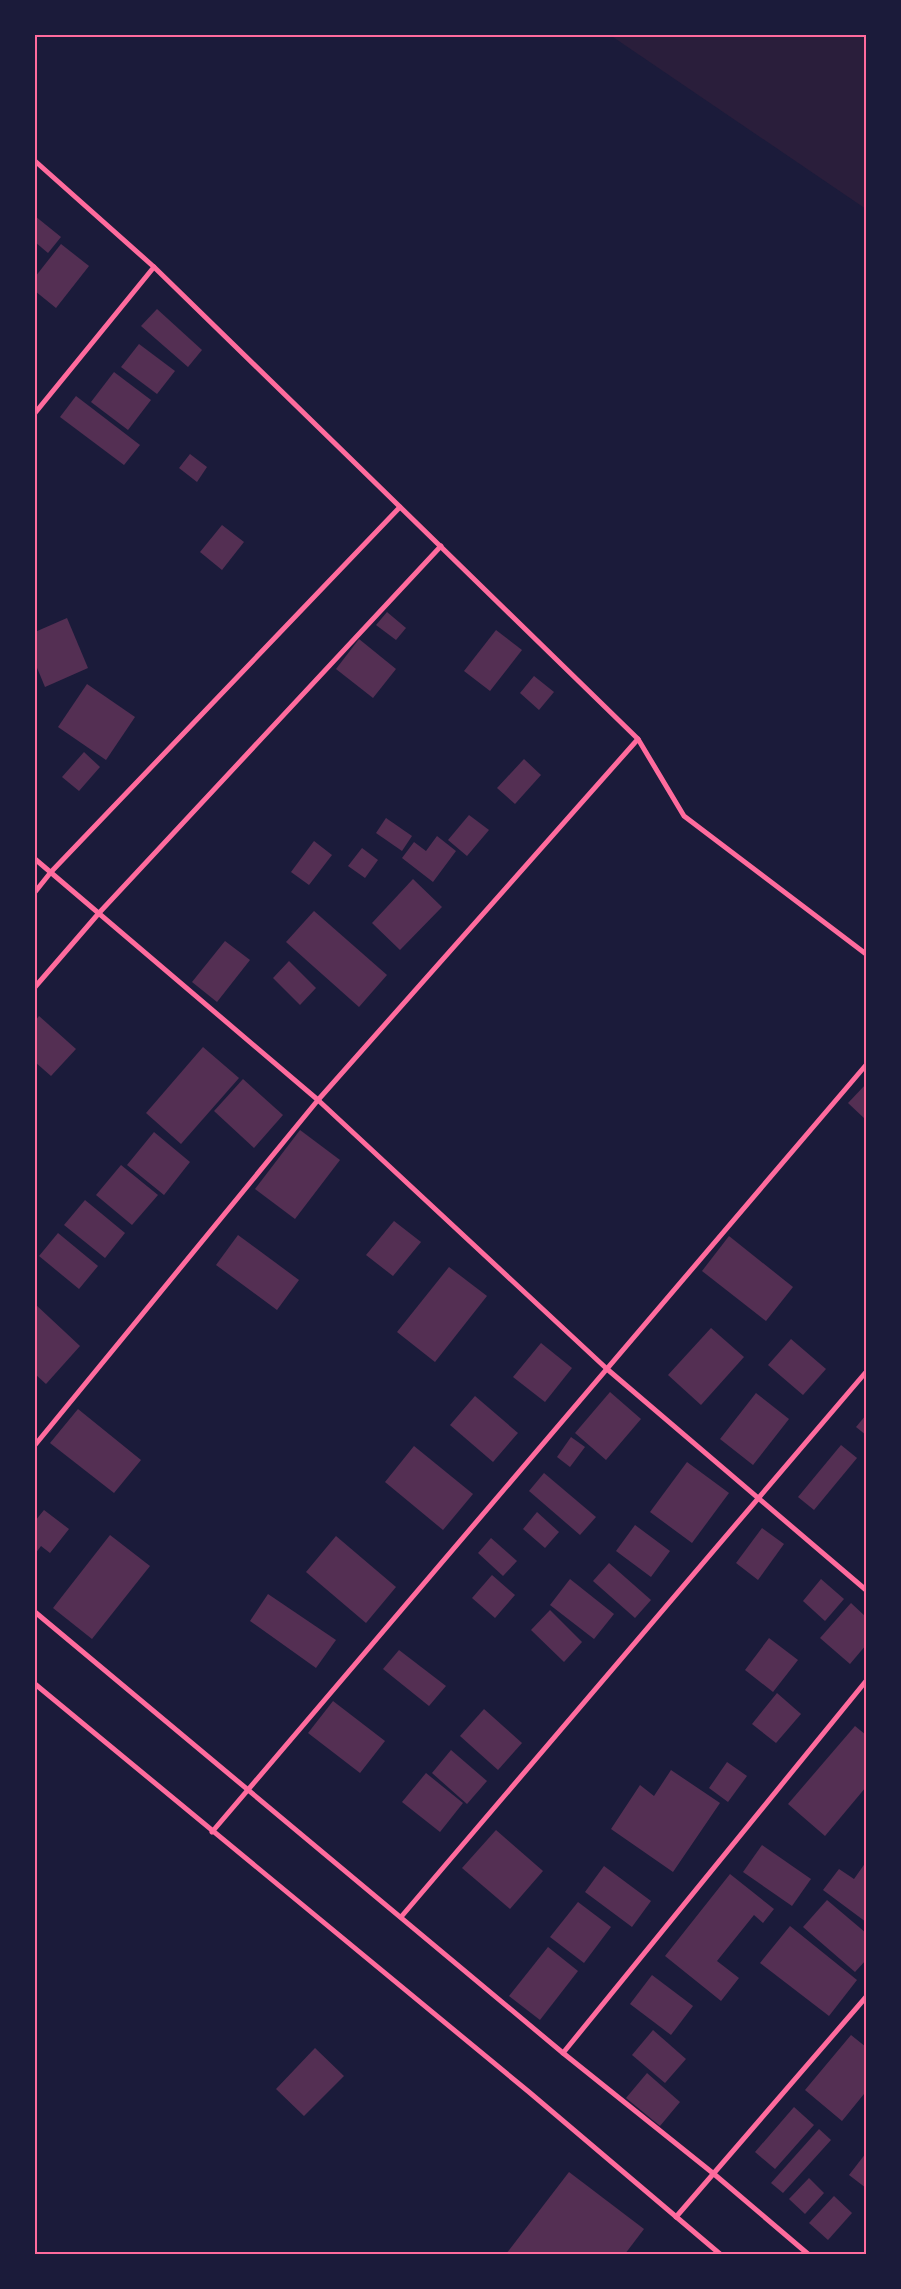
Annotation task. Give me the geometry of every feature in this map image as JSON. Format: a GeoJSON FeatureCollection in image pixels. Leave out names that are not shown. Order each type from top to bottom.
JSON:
{"type":"FeatureCollection","features":[{"type":"Feature","properties":{"kind":"street"},"geometry":{"type":"LineString","coordinates":[[35,161],[154,267],[638,738],[684,816],[866,954]]}},
{"type":"Feature","properties":{"kind":"street"},"geometry":{"type":"LineString","coordinates":[[35,413],[154,267]]}},
{"type":"Feature","properties":{"kind":"street"},"geometry":{"type":"LineString","coordinates":[[35,892],[51,872],[400,506]]}},
{"type":"Feature","properties":{"kind":"street"},"geometry":{"type":"LineString","coordinates":[[35,987],[98,913],[441,546]]}},
{"type":"Feature","properties":{"kind":"street"},"geometry":{"type":"LineString","coordinates":[[35,1445],[318,1100],[638,738]]}},
{"type":"Feature","properties":{"kind":"street"},"geometry":{"type":"LineString","coordinates":[[35,858],[318,1100],[607,1369],[866,1590]]}},
{"type":"Feature","properties":{"kind":"street"},"geometry":{"type":"LineString","coordinates":[[212,1832],[866,1065]]}},
{"type":"Feature","properties":{"kind":"street"},"geometry":{"type":"LineString","coordinates":[[401,1917],[759,1500],[866,1372]]}},
{"type":"Feature","properties":{"kind":"street"},"geometry":{"type":"LineString","coordinates":[[35,1612],[563,2053],[714,2174],[808,2254]]}},
{"type":"Feature","properties":{"kind":"street"},"geometry":{"type":"LineString","coordinates":[[563,2053],[866,1681]]}},
{"type":"Feature","properties":{"kind":"street"},"geometry":{"type":"LineString","coordinates":[[35,1684],[212,1832],[530,2092],[720,2254]]}},
{"type":"Feature","properties":{"kind":"street"},"geometry":{"type":"LineString","coordinates":[[676,2218],[866,1997]]}},
{"type":"Feature","properties":{"kind":"shaded area"},"geometry":{"type":"Polygon","coordinates":[[[610,35],[866,35],[866,209],[610,35]]]}},
{"type":"Feature","properties":{"kind":"building"},"geometry":{"type":"Polygon","coordinates":[[[35,216],[61,237],[48,253],[35,242],[35,216]]]}},
{"type":"Feature","properties":{"kind":"building"},"geometry":{"type":"Polygon","coordinates":[[[61,244],[89,266],[56,308],[35,291],[35,277],[61,244]]]}},
{"type":"Feature","properties":{"kind":"building"},"geometry":{"type":"Polygon","coordinates":[[[157,309],[202,350],[188,367],[141,326],[157,309]]]}},
{"type":"Feature","properties":{"kind":"building"},"geometry":{"type":"Polygon","coordinates":[[[139,344],[175,371],[157,394],[121,367],[139,344]]]}},
{"type":"Feature","properties":{"kind":"building"},"geometry":{"type":"Polygon","coordinates":[[[114,372],[151,400],[128,430],[91,402],[114,372]]]}},
{"type":"Feature","properties":{"kind":"building"},"geometry":{"type":"Polygon","coordinates":[[[76,396],[140,445],[124,465],[60,417],[76,396]]]}},
{"type":"Feature","properties":{"kind":"building"},"geometry":{"type":"Polygon","coordinates":[[[190,454],[207,467],[197,482],[179,468],[190,454]]]}},
{"type":"Feature","properties":{"kind":"building"},"geometry":{"type":"Polygon","coordinates":[[[222,525],[244,542],[222,570],[200,552],[222,525]]]}},
{"type":"Feature","properties":{"kind":"building"},"geometry":{"type":"Polygon","coordinates":[[[387,612],[406,628],[396,640],[376,625],[387,612]]]}},
{"type":"Feature","properties":{"kind":"building"},"geometry":{"type":"Polygon","coordinates":[[[67,618],[88,668],[45,687],[35,663],[35,632],[67,618]]]}},
{"type":"Feature","properties":{"kind":"building"},"geometry":{"type":"Polygon","coordinates":[[[496,630],[522,650],[490,691],[464,671],[496,630]]]}},
{"type":"Feature","properties":{"kind":"building"},"geometry":{"type":"Polygon","coordinates":[[[359,639],[396,669],[373,698],[336,669],[359,639]]]}},
{"type":"Feature","properties":{"kind":"building"},"geometry":{"type":"Polygon","coordinates":[[[534,676],[554,692],[539,710],[520,693],[534,676]]]}},
{"type":"Feature","properties":{"kind":"building"},"geometry":{"type":"Polygon","coordinates":[[[87,684],[135,717],[106,760],[58,727],[87,684]]]}},
{"type":"Feature","properties":{"kind":"building"},"geometry":{"type":"Polygon","coordinates":[[[84,752],[100,767],[79,791],[62,777],[84,752]]]}},
{"type":"Feature","properties":{"kind":"building"},"geometry":{"type":"Polygon","coordinates":[[[524,759],[541,775],[515,804],[497,788],[524,759]]]}},
{"type":"Feature","properties":{"kind":"building"},"geometry":{"type":"Polygon","coordinates":[[[469,815],[489,830],[467,856],[448,840],[469,815]]]}},
{"type":"Feature","properties":{"kind":"building"},"geometry":{"type":"Polygon","coordinates":[[[386,818],[412,836],[402,851],[376,833],[386,818]]]}},
{"type":"Feature","properties":{"kind":"building"},"geometry":{"type":"Polygon","coordinates":[[[437,836],[456,851],[433,882],[402,858],[414,842],[426,851],[437,836]]]}},
{"type":"Feature","properties":{"kind":"building"},"geometry":{"type":"Polygon","coordinates":[[[314,841],[332,855],[309,885],[291,872],[314,841]]]}},
{"type":"Feature","properties":{"kind":"building"},"geometry":{"type":"Polygon","coordinates":[[[362,848],[378,860],[365,878],[348,866],[362,848]]]}},
{"type":"Feature","properties":{"kind":"building"},"geometry":{"type":"Polygon","coordinates":[[[413,879],[442,907],[400,950],[372,923],[413,879]]]}},
{"type":"Feature","properties":{"kind":"building"},"geometry":{"type":"Polygon","coordinates":[[[314,911],[387,975],[359,1007],[286,942],[314,911]]]}},
{"type":"Feature","properties":{"kind":"building"},"geometry":{"type":"Polygon","coordinates":[[[225,941],[250,960],[217,1002],[192,982],[225,941]]]}},
{"type":"Feature","properties":{"kind":"building"},"geometry":{"type":"Polygon","coordinates":[[[289,961],[316,988],[300,1005],[273,978],[289,961]]]}},
{"type":"Feature","properties":{"kind":"building"},"geometry":{"type":"Polygon","coordinates":[[[39,1016],[76,1049],[51,1076],[35,1062],[35,1021],[39,1016]]]}},
{"type":"Feature","properties":{"kind":"building"},"geometry":{"type":"Polygon","coordinates":[[[203,1047],[239,1078],[181,1144],[146,1113],[203,1047]]]}},
{"type":"Feature","properties":{"kind":"building"},"geometry":{"type":"Polygon","coordinates":[[[243,1079],[283,1115],[254,1148],[214,1111],[243,1079]]]}},
{"type":"Feature","properties":{"kind":"building"},"geometry":{"type":"Polygon","coordinates":[[[866,1084],[866,1118],[865,1119],[848,1103],[866,1084]]]}},
{"type":"Feature","properties":{"kind":"building"},"geometry":{"type":"Polygon","coordinates":[[[300,1130],[340,1160],[295,1219],[255,1189],[300,1130]]]}},
{"type":"Feature","properties":{"kind":"building"},"geometry":{"type":"Polygon","coordinates":[[[154,1132],[190,1162],[164,1195],[127,1165],[154,1132]]]}},
{"type":"Feature","properties":{"kind":"building"},"geometry":{"type":"Polygon","coordinates":[[[121,1165],[158,1195],[132,1225],[96,1195],[121,1165]]]}},
{"type":"Feature","properties":{"kind":"building"},"geometry":{"type":"Polygon","coordinates":[[[85,1200],[125,1233],[105,1258],[64,1225],[85,1200]]]}},
{"type":"Feature","properties":{"kind":"building"},"geometry":{"type":"Polygon","coordinates":[[[394,1221],[421,1242],[393,1276],[366,1255],[394,1221]]]}},
{"type":"Feature","properties":{"kind":"building"},"geometry":{"type":"Polygon","coordinates":[[[58,1233],[98,1266],[79,1289],[39,1256],[58,1233]]]}},
{"type":"Feature","properties":{"kind":"building"},"geometry":{"type":"Polygon","coordinates":[[[238,1235],[299,1280],[277,1310],[216,1265],[238,1235]]]}},
{"type":"Feature","properties":{"kind":"building"},"geometry":{"type":"Polygon","coordinates":[[[729,1236],[793,1287],[766,1321],[702,1271],[729,1236]]]}},
{"type":"Feature","properties":{"kind":"building"},"geometry":{"type":"Polygon","coordinates":[[[449,1267],[487,1296],[435,1362],[397,1332],[449,1267]]]}},
{"type":"Feature","properties":{"kind":"building"},"geometry":{"type":"Polygon","coordinates":[[[35,1304],[80,1346],[46,1384],[35,1374],[35,1304]]]}},
{"type":"Feature","properties":{"kind":"building"},"geometry":{"type":"Polygon","coordinates":[[[711,1328],[744,1357],[701,1405],[668,1375],[711,1328]]]}},
{"type":"Feature","properties":{"kind":"building"},"geometry":{"type":"Polygon","coordinates":[[[791,1339],[826,1369],[803,1395],[768,1365],[791,1339]]]}},
{"type":"Feature","properties":{"kind":"building"},"geometry":{"type":"Polygon","coordinates":[[[541,1343],[572,1368],[545,1402],[513,1377],[541,1343]]]}},
{"type":"Feature","properties":{"kind":"building"},"geometry":{"type":"Polygon","coordinates":[[[610,1392],[641,1419],[606,1460],[575,1433],[610,1392]]]}},
{"type":"Feature","properties":{"kind":"building"},"geometry":{"type":"Polygon","coordinates":[[[756,1393],[789,1419],[753,1465],[720,1439],[756,1393]]]}},
{"type":"Feature","properties":{"kind":"building"},"geometry":{"type":"Polygon","coordinates":[[[475,1396],[518,1433],[493,1462],[450,1425],[475,1396]]]}},
{"type":"Feature","properties":{"kind":"building"},"geometry":{"type":"Polygon","coordinates":[[[78,1409],[141,1460],[114,1493],[50,1443],[78,1409]]]}},
{"type":"Feature","properties":{"kind":"building"},"geometry":{"type":"Polygon","coordinates":[[[866,1415],[866,1435],[856,1427],[866,1415]]]}},
{"type":"Feature","properties":{"kind":"building"},"geometry":{"type":"Polygon","coordinates":[[[571,1437],[585,1447],[570,1467],[557,1457],[571,1437]]]}},
{"type":"Feature","properties":{"kind":"building"},"geometry":{"type":"Polygon","coordinates":[[[841,1445],[857,1458],[814,1510],[798,1497],[841,1445]]]}},
{"type":"Feature","properties":{"kind":"building"},"geometry":{"type":"Polygon","coordinates":[[[414,1446],[473,1494],[443,1530],[385,1482],[414,1446]]]}},
{"type":"Feature","properties":{"kind":"building"},"geometry":{"type":"Polygon","coordinates":[[[687,1462],[729,1493],[692,1543],[650,1512],[687,1462]]]}},
{"type":"Feature","properties":{"kind":"building"},"geometry":{"type":"Polygon","coordinates":[[[544,1473],[596,1517],[580,1535],[529,1491],[544,1473]]]}},
{"type":"Feature","properties":{"kind":"building"},"geometry":{"type":"Polygon","coordinates":[[[44,1510],[69,1529],[50,1553],[41,1546],[35,1554],[35,1521],[44,1510]]]}},
{"type":"Feature","properties":{"kind":"building"},"geometry":{"type":"Polygon","coordinates":[[[537,1512],[559,1532],[545,1548],[523,1529],[537,1512]]]}},
{"type":"Feature","properties":{"kind":"building"},"geometry":{"type":"Polygon","coordinates":[[[635,1525],[670,1551],[651,1577],[616,1551],[635,1525]]]}},
{"type":"Feature","properties":{"kind":"building"},"geometry":{"type":"Polygon","coordinates":[[[762,1528],[784,1544],[758,1580],[736,1563],[762,1528]]]}},
{"type":"Feature","properties":{"kind":"building"},"geometry":{"type":"Polygon","coordinates":[[[110,1535],[150,1566],[92,1639],[53,1608],[110,1535]]]}},
{"type":"Feature","properties":{"kind":"building"},"geometry":{"type":"Polygon","coordinates":[[[336,1536],[396,1587],[366,1623],[306,1572],[336,1536]]]}},
{"type":"Feature","properties":{"kind":"building"},"geometry":{"type":"Polygon","coordinates":[[[491,1538],[517,1561],[503,1576],[478,1553],[491,1538]]]}},
{"type":"Feature","properties":{"kind":"building"},"geometry":{"type":"Polygon","coordinates":[[[609,1563],[651,1600],[635,1618],[593,1581],[609,1563]]]}},
{"type":"Feature","properties":{"kind":"building"},"geometry":{"type":"Polygon","coordinates":[[[492,1575],[515,1595],[495,1618],[472,1598],[492,1575]]]}},
{"type":"Feature","properties":{"kind":"building"},"geometry":{"type":"Polygon","coordinates":[[[570,1579],[614,1614],[594,1639],[550,1605],[570,1579]]]}},
{"type":"Feature","properties":{"kind":"building"},"geometry":{"type":"Polygon","coordinates":[[[821,1579],[844,1599],[825,1621],[803,1601],[821,1579]]]}},
{"type":"Feature","properties":{"kind":"building"},"geometry":{"type":"Polygon","coordinates":[[[268,1594],[336,1640],[316,1668],[250,1621],[268,1594]]]}},
{"type":"Feature","properties":{"kind":"building"},"geometry":{"type":"Polygon","coordinates":[[[851,1603],[866,1617],[866,1645],[850,1664],[820,1638],[851,1603]]]}},
{"type":"Feature","properties":{"kind":"building"},"geometry":{"type":"Polygon","coordinates":[[[550,1610],[582,1642],[564,1662],[531,1630],[550,1610]]]}},
{"type":"Feature","properties":{"kind":"building"},"geometry":{"type":"Polygon","coordinates":[[[769,1638],[798,1660],[773,1692],[745,1670],[769,1638]]]}},
{"type":"Feature","properties":{"kind":"building"},"geometry":{"type":"Polygon","coordinates":[[[399,1650],[446,1686],[429,1706],[383,1669],[399,1650]]]}},
{"type":"Feature","properties":{"kind":"building"},"geometry":{"type":"Polygon","coordinates":[[[777,1693],[801,1714],[776,1743],[752,1724],[777,1693]]]}},
{"type":"Feature","properties":{"kind":"building"},"geometry":{"type":"Polygon","coordinates":[[[333,1701],[385,1741],[360,1773],[308,1733],[333,1701]]]}},
{"type":"Feature","properties":{"kind":"building"},"geometry":{"type":"Polygon","coordinates":[[[484,1709],[522,1743],[498,1770],[460,1736],[484,1709]]]}},
{"type":"Feature","properties":{"kind":"building"},"geometry":{"type":"Polygon","coordinates":[[[855,1726],[866,1735],[866,1787],[825,1836],[788,1804],[855,1726]]]}},
{"type":"Feature","properties":{"kind":"building"},"geometry":{"type":"Polygon","coordinates":[[[451,1750],[487,1781],[467,1804],[432,1773],[451,1750]]]}},
{"type":"Feature","properties":{"kind":"building"},"geometry":{"type":"Polygon","coordinates":[[[727,1762],[747,1776],[728,1802],[709,1788],[727,1762]]]}},
{"type":"Feature","properties":{"kind":"building"},"geometry":{"type":"Polygon","coordinates":[[[671,1770],[720,1803],[673,1872],[611,1829],[640,1785],[654,1796],[671,1770]]]}},
{"type":"Feature","properties":{"kind":"building"},"geometry":{"type":"Polygon","coordinates":[[[426,1773],[463,1803],[440,1832],[402,1802],[426,1773]]]}},
{"type":"Feature","properties":{"kind":"building"},"geometry":{"type":"Polygon","coordinates":[[[496,1830],[543,1871],[510,1909],[462,1868],[496,1830]]]}},
{"type":"Feature","properties":{"kind":"building"},"geometry":{"type":"Polygon","coordinates":[[[762,1845],[811,1879],[792,1906],[743,1872],[762,1845]]]}},
{"type":"Feature","properties":{"kind":"building"},"geometry":{"type":"Polygon","coordinates":[[[866,1862],[866,1922],[823,1890],[839,1869],[854,1879],[866,1862]]]}},
{"type":"Feature","properties":{"kind":"building"},"geometry":{"type":"Polygon","coordinates":[[[604,1866],[651,1901],[632,1927],[585,1892],[604,1866]]]}},
{"type":"Feature","properties":{"kind":"building"},"geometry":{"type":"Polygon","coordinates":[[[730,1874],[774,1909],[763,1923],[754,1915],[717,1961],[739,1978],[721,2001],[665,1956],[730,1874]]]}},
{"type":"Feature","properties":{"kind":"building"},"geometry":{"type":"Polygon","coordinates":[[[827,1900],[866,1933],[866,1960],[855,1972],[803,1927],[827,1900]]]}},
{"type":"Feature","properties":{"kind":"building"},"geometry":{"type":"Polygon","coordinates":[[[578,1902],[611,1927],[584,1963],[550,1937],[578,1902]]]}},
{"type":"Feature","properties":{"kind":"building"},"geometry":{"type":"Polygon","coordinates":[[[790,1926],[857,1980],[829,2016],[760,1963],[790,1926]]]}},
{"type":"Feature","properties":{"kind":"building"},"geometry":{"type":"Polygon","coordinates":[[[548,1947],[578,1971],[540,2020],[509,1996],[548,1947]]]}},
{"type":"Feature","properties":{"kind":"building"},"geometry":{"type":"Polygon","coordinates":[[[652,1975],[693,2006],[671,2035],[630,2004],[652,1975]]]}},
{"type":"Feature","properties":{"kind":"building"},"geometry":{"type":"Polygon","coordinates":[[[653,2030],[686,2059],[665,2083],[632,2055],[653,2030]]]}},
{"type":"Feature","properties":{"kind":"building"},"geometry":{"type":"Polygon","coordinates":[[[851,2035],[866,2047],[866,2096],[864,2094],[842,2121],[805,2090],[851,2035]]]}},
{"type":"Feature","properties":{"kind":"building"},"geometry":{"type":"Polygon","coordinates":[[[315,2048],[344,2076],[304,2116],[276,2089],[315,2048]]]}},
{"type":"Feature","properties":{"kind":"building"},"geometry":{"type":"Polygon","coordinates":[[[647,2073],[680,2102],[660,2126],[626,2098],[647,2073]]]}},
{"type":"Feature","properties":{"kind":"building"},"geometry":{"type":"Polygon","coordinates":[[[794,2107],[814,2125],[775,2169],[755,2152],[794,2107]]]}},
{"type":"Feature","properties":{"kind":"building"},"geometry":{"type":"Polygon","coordinates":[[[819,2129],[831,2140],[783,2193],[771,2183],[819,2129]]]}},
{"type":"Feature","properties":{"kind":"building"},"geometry":{"type":"Polygon","coordinates":[[[866,2153],[866,2188],[849,2175],[866,2153]]]}},
{"type":"Feature","properties":{"kind":"building"},"geometry":{"type":"Polygon","coordinates":[[[569,2172],[644,2229],[625,2254],[506,2254],[569,2172]]]}},
{"type":"Feature","properties":{"kind":"building"},"geometry":{"type":"Polygon","coordinates":[[[809,2178],[824,2193],[805,2214],[789,2199],[809,2178]]]}},
{"type":"Feature","properties":{"kind":"building"},"geometry":{"type":"Polygon","coordinates":[[[834,2196],[852,2213],[828,2240],[809,2223],[834,2196]]]}}]}
